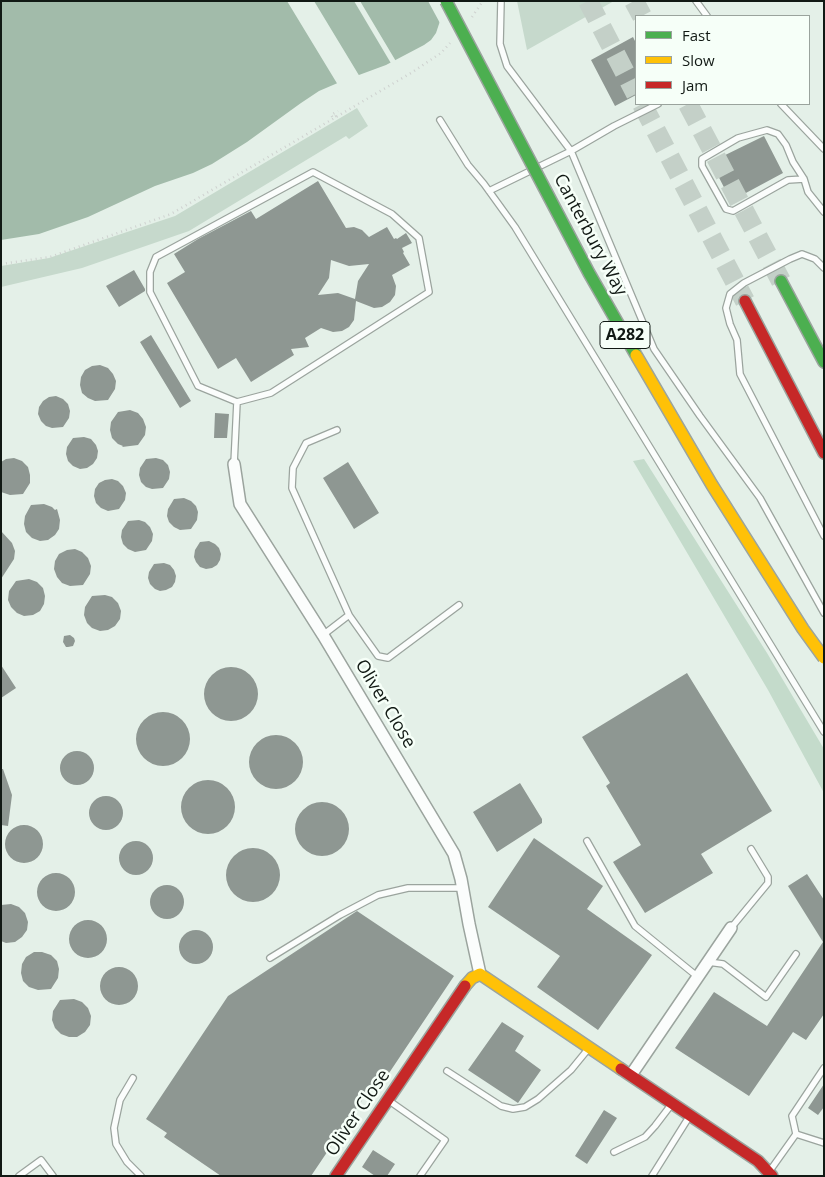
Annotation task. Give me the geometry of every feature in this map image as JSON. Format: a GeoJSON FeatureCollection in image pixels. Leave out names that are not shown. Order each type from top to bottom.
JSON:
{"type":"FeatureCollection","features":[{"type":"Feature","properties":{"kind":"main road","name":"Canterbury Way"},"geometry":{"type":"LineString","coordinates":[[446,1],[589,272],[712,485],[798,621],[824,658]]}},
{"type":"Feature","properties":{"kind":"main road"},"geometry":{"type":"LineString","coordinates":[[782,281],[824,362]]}},
{"type":"Feature","properties":{"kind":"main road"},"geometry":{"type":"LineString","coordinates":[[745,301],[824,454]]}},
{"type":"Feature","properties":{"kind":"main road"},"geometry":{"type":"LineString","coordinates":[[480,974],[758,1161],[770,1174]]}},
{"type":"Feature","properties":{"kind":"main road","name":"Oliver Close"},"geometry":{"type":"LineString","coordinates":[[336,1176],[462,989],[472,978],[480,974]]}},
{"type":"Feature","properties":{"kind":"street","name":"Oliver Close"},"geometry":{"type":"LineString","coordinates":[[234,464],[240,504],[323,635],[454,854],[480,974]]}},
{"type":"Feature","properties":{"kind":"street"},"geometry":{"type":"LineString","coordinates":[[631,1075],[731,928]]}},
{"type":"Feature","properties":{"kind":"lane"},"geometry":{"type":"LineString","coordinates":[[501,1],[500,44],[507,66],[571,151],[654,349],[760,498],[824,613]]}},
{"type":"Feature","properties":{"kind":"lane"},"geometry":{"type":"LineString","coordinates":[[696,1],[707,15]]}},
{"type":"Feature","properties":{"kind":"lane"},"geometry":{"type":"LineString","coordinates":[[489,191],[571,151],[614,126],[656,105]]}},
{"type":"Feature","properties":{"kind":"lane"},"geometry":{"type":"LineString","coordinates":[[782,105],[824,149]]}},
{"type":"Feature","properties":{"kind":"lane"},"geometry":{"type":"LineString","coordinates":[[440,120],[468,165],[525,242],[824,732]]}},
{"type":"Feature","properties":{"kind":"lane"},"geometry":{"type":"LineString","coordinates":[[804,179],[788,180],[733,211],[726,209],[702,166],[702,159],[738,138],[767,130],[778,134],[804,179],[808,192],[824,212]]}},
{"type":"Feature","properties":{"kind":"lane"},"geometry":{"type":"LineString","coordinates":[[314,172],[392,214],[420,238],[428,292],[328,358],[270,393],[238,402],[198,386],[150,292],[150,272],[156,257],[314,172]]}},
{"type":"Feature","properties":{"kind":"lane"},"geometry":{"type":"LineString","coordinates":[[824,268],[815,259],[802,254],[744,283],[730,294],[726,308],[737,340],[740,374],[824,536]]}},
{"type":"Feature","properties":{"kind":"lane"},"geometry":{"type":"LineString","coordinates":[[234,464],[238,402]]}},
{"type":"Feature","properties":{"kind":"lane"},"geometry":{"type":"LineString","coordinates":[[337,430],[306,444],[293,468],[292,488],[349,615],[378,656],[388,658],[459,605]]}},
{"type":"Feature","properties":{"kind":"lane"},"geometry":{"type":"LineString","coordinates":[[323,635],[349,615]]}},
{"type":"Feature","properties":{"kind":"lane"},"geometry":{"type":"LineString","coordinates":[[587,841],[635,926],[698,977]]}},
{"type":"Feature","properties":{"kind":"lane"},"geometry":{"type":"LineString","coordinates":[[731,928],[768,883],[768,877],[752,849]]}},
{"type":"Feature","properties":{"kind":"lane"},"geometry":{"type":"LineString","coordinates":[[270,958],[340,914],[378,895],[408,888],[462,888]]}},
{"type":"Feature","properties":{"kind":"lane"},"geometry":{"type":"LineString","coordinates":[[708,962],[724,964],[766,997],[796,954]]}},
{"type":"Feature","properties":{"kind":"lane"},"geometry":{"type":"LineString","coordinates":[[447,1071],[501,1106],[513,1109],[525,1106],[538,1099],[571,1070],[588,1048]]}},
{"type":"Feature","properties":{"kind":"lane"},"geometry":{"type":"LineString","coordinates":[[770,1174],[796,1134],[792,1116],[824,1068]]}},
{"type":"Feature","properties":{"kind":"lane"},"geometry":{"type":"LineString","coordinates":[[133,1078],[120,1100],[114,1128],[116,1144],[127,1162],[141,1176]]}},
{"type":"Feature","properties":{"kind":"lane"},"geometry":{"type":"LineString","coordinates":[[388,1100],[445,1140],[420,1176]]}},
{"type":"Feature","properties":{"kind":"lane"},"geometry":{"type":"LineString","coordinates":[[614,1152],[645,1137],[656,1126],[672,1103]]}},
{"type":"Feature","properties":{"kind":"lane"},"geometry":{"type":"LineString","coordinates":[[652,1176],[690,1115]]}},
{"type":"Feature","properties":{"kind":"lane"},"geometry":{"type":"LineString","coordinates":[[796,1134],[824,1143]]}},
{"type":"Feature","properties":{"kind":"lane"},"geometry":{"type":"LineString","coordinates":[[19,1176],[40,1160],[53,1176]]}},
{"type":"Feature","properties":{"kind":"path"},"geometry":{"type":"LineString","coordinates":[[470,19],[483,1]]}},
{"type":"Feature","properties":{"kind":"path"},"geometry":{"type":"LineString","coordinates":[[1,264],[50,257],[171,214],[411,73],[441,53],[453,40]]}},
{"type":"Feature","properties":{"kind":"path"},"geometry":{"type":"LineString","coordinates":[[338,111],[331,115],[333,118],[341,114]]}},
{"type":"Feature","properties":{"kind":"shaded area"},"geometry":{"type":"Polygon","coordinates":[[[1,1],[440,1],[441,18],[436,33],[424,45],[386,65],[319,91],[247,142],[212,164],[193,173],[155,186],[88,217],[39,234],[1,240],[1,1]]]}},
{"type":"Feature","properties":{"kind":"shaded area"},"geometry":{"type":"Polygon","coordinates":[[[517,1],[614,1],[527,50],[517,1]]]}},
{"type":"Feature","properties":{"kind":"shaded area"},"geometry":{"type":"Polygon","coordinates":[[[357,108],[368,126],[349,139],[346,136],[189,231],[82,268],[1,287],[1,266],[49,258],[175,216],[357,108]]]}},
{"type":"Feature","properties":{"kind":"shaded area"},"geometry":{"type":"Polygon","coordinates":[[[644,459],[767,653],[824,749],[824,793],[768,690],[633,461],[644,459]]]}},
{"type":"Feature","properties":{"kind":"pier"},"geometry":{"type":"Polygon","coordinates":[[[287,1],[314,1],[360,77],[338,85],[287,1]]]}},
{"type":"Feature","properties":{"kind":"pier"},"geometry":{"type":"Polygon","coordinates":[[[354,1],[360,1],[397,63],[392,65],[354,1]]]}},
{"type":"Feature","properties":{"kind":"pier"},"geometry":{"type":"Polygon","coordinates":[[[428,1],[443,1],[444,18],[441,25],[428,1]]]}},
{"type":"Feature","properties":{"kind":"building"},"geometry":{"type":"Polygon","coordinates":[[[633,37],[635,41],[635,96],[615,106],[591,60],[633,37]]]}},
{"type":"Feature","properties":{"kind":"building"},"geometry":{"type":"Polygon","coordinates":[[[764,136],[783,173],[731,201],[711,162],[764,136]]]}},
{"type":"Feature","properties":{"kind":"building"},"geometry":{"type":"Polygon","coordinates":[[[318,181],[346,228],[354,227],[362,230],[369,237],[387,227],[394,239],[406,233],[412,243],[402,248],[410,265],[392,275],[396,286],[395,295],[390,302],[382,307],[374,308],[356,301],[354,320],[349,327],[342,331],[333,332],[321,328],[305,338],[309,347],[291,349],[294,355],[251,382],[236,358],[218,369],[167,283],[185,272],[174,254],[251,211],[256,219],[318,181]],[[331,260],[329,278],[318,295],[338,293],[355,299],[358,281],[369,264],[349,266],[331,260]]]}},
{"type":"Feature","properties":{"kind":"building"},"geometry":{"type":"Polygon","coordinates":[[[134,270],[145,291],[119,307],[106,286],[134,270]]]}},
{"type":"Feature","properties":{"kind":"building"},"geometry":{"type":"Polygon","coordinates":[[[151,335],[191,401],[180,408],[140,342],[151,335]]]}},
{"type":"Feature","properties":{"kind":"building"},"geometry":{"type":"Polygon","coordinates":[[[100,365],[108,368],[113,374],[116,381],[115,389],[108,400],[95,401],[82,393],[81,377],[85,370],[92,366],[100,365]]]}},
{"type":"Feature","properties":{"kind":"building"},"geometry":{"type":"Polygon","coordinates":[[[56,396],[68,404],[70,411],[69,418],[63,427],[52,428],[46,426],[41,421],[38,414],[39,407],[43,401],[49,397],[56,396]]]}},
{"type":"Feature","properties":{"kind":"building"},"geometry":{"type":"Polygon","coordinates":[[[130,410],[138,413],[143,419],[146,427],[145,435],[138,445],[122,447],[112,438],[111,422],[118,412],[130,410]]]}},
{"type":"Feature","properties":{"kind":"building"},"geometry":{"type":"Polygon","coordinates":[[[215,413],[229,414],[227,438],[214,438],[215,413]]]}},
{"type":"Feature","properties":{"kind":"building"},"geometry":{"type":"Polygon","coordinates":[[[84,437],[91,439],[98,451],[97,458],[93,464],[87,468],[80,469],[68,461],[66,454],[67,447],[73,438],[84,437]]]}},
{"type":"Feature","properties":{"kind":"building"},"geometry":{"type":"Polygon","coordinates":[[[14,458],[22,461],[28,467],[30,483],[23,494],[10,495],[1,492],[1,462],[14,458]]]}},
{"type":"Feature","properties":{"kind":"building"},"geometry":{"type":"Polygon","coordinates":[[[156,458],[163,460],[168,465],[170,472],[169,479],[163,488],[152,489],[146,487],[141,482],[139,475],[140,468],[146,459],[156,458]]]}},
{"type":"Feature","properties":{"kind":"building"},"geometry":{"type":"Polygon","coordinates":[[[348,462],[379,513],[354,529],[323,478],[348,462]]]}},
{"type":"Feature","properties":{"kind":"building"},"geometry":{"type":"Polygon","coordinates":[[[112,479],[118,481],[123,486],[126,493],[125,500],[119,509],[108,511],[96,503],[94,496],[95,489],[99,483],[112,479]]]}},
{"type":"Feature","properties":{"kind":"building"},"geometry":{"type":"Polygon","coordinates":[[[184,498],[196,506],[198,512],[197,520],[191,529],[180,530],[169,522],[167,516],[168,509],[174,499],[184,498]]]}},
{"type":"Feature","properties":{"kind":"building"},"geometry":{"type":"Polygon","coordinates":[[[44,504],[55,510],[57,509],[60,520],[59,529],[55,535],[48,540],[40,541],[32,538],[26,532],[24,524],[25,516],[31,505],[44,504]]]}},
{"type":"Feature","properties":{"kind":"building"},"geometry":{"type":"Polygon","coordinates":[[[139,520],[145,522],[150,527],[153,534],[152,541],[146,550],[135,552],[123,544],[121,537],[122,530],[128,521],[139,520]]]}},
{"type":"Feature","properties":{"kind":"building"},"geometry":{"type":"Polygon","coordinates":[[[1,531],[12,543],[15,551],[14,559],[1,579],[1,531]]]}},
{"type":"Feature","properties":{"kind":"building"},"geometry":{"type":"Polygon","coordinates":[[[209,541],[219,548],[221,554],[217,565],[206,569],[200,567],[194,557],[195,550],[200,542],[209,541]]]}},
{"type":"Feature","properties":{"kind":"building"},"geometry":{"type":"Polygon","coordinates":[[[75,549],[82,552],[88,558],[91,566],[90,574],[83,585],[70,586],[62,583],[57,577],[54,569],[55,561],[59,554],[75,549]]]}},
{"type":"Feature","properties":{"kind":"building"},"geometry":{"type":"Polygon","coordinates":[[[164,563],[170,565],[176,576],[172,587],[160,591],[150,584],[148,578],[154,564],[164,563]]]}},
{"type":"Feature","properties":{"kind":"building"},"geometry":{"type":"Polygon","coordinates":[[[29,579],[37,582],[43,588],[44,604],[40,611],[33,615],[24,616],[17,613],[11,607],[8,600],[9,591],[16,581],[29,579]]]}},
{"type":"Feature","properties":{"kind":"building"},"geometry":{"type":"Polygon","coordinates":[[[105,595],[112,597],[118,603],[121,611],[120,619],[115,626],[108,630],[100,631],[92,628],[87,623],[84,615],[85,607],[92,596],[105,595]]]}},
{"type":"Feature","properties":{"kind":"building"},"geometry":{"type":"Polygon","coordinates":[[[70,635],[75,641],[73,646],[66,647],[63,642],[64,636],[70,635]]]}},
{"type":"Feature","properties":{"kind":"building"},"geometry":{"type":"Polygon","coordinates":[[[1,665],[16,688],[1,698],[1,665]]]}},
{"type":"Feature","properties":{"kind":"building"},"geometry":{"type":"Polygon","coordinates":[[[231,667],[241,669],[250,675],[256,684],[258,694],[256,704],[250,713],[241,719],[231,721],[221,719],[212,713],[206,704],[204,694],[206,684],[212,675],[221,669],[231,667]]]}},
{"type":"Feature","properties":{"kind":"building"},"geometry":{"type":"Polygon","coordinates":[[[687,673],[772,811],[701,854],[713,873],[645,913],[613,862],[641,845],[606,786],[610,783],[582,737],[687,673]]]}},
{"type":"Feature","properties":{"kind":"building"},"geometry":{"type":"Polygon","coordinates":[[[163,712],[173,714],[182,720],[188,729],[190,739],[188,749],[182,758],[173,764],[163,766],[153,764],[144,758],[138,749],[136,739],[138,729],[144,720],[153,714],[163,712]]]}},
{"type":"Feature","properties":{"kind":"building"},"geometry":{"type":"Polygon","coordinates":[[[276,735],[286,737],[295,743],[301,752],[303,762],[301,772],[295,781],[286,787],[276,789],[266,787],[257,781],[251,772],[249,762],[251,752],[257,743],[266,737],[276,735]]]}},
{"type":"Feature","properties":{"kind":"building"},"geometry":{"type":"Polygon","coordinates":[[[77,751],[84,752],[89,756],[93,761],[93,775],[89,780],[84,784],[77,785],[70,784],[65,780],[61,775],[60,768],[61,761],[65,756],[70,752],[77,751]]]}},
{"type":"Feature","properties":{"kind":"building"},"geometry":{"type":"Polygon","coordinates":[[[1,769],[3,769],[12,795],[8,826],[1,825],[1,769]]]}},
{"type":"Feature","properties":{"kind":"building"},"geometry":{"type":"Polygon","coordinates":[[[208,780],[218,782],[227,788],[233,797],[235,807],[233,817],[227,826],[218,832],[208,834],[198,832],[189,826],[183,817],[181,807],[183,797],[189,788],[198,782],[208,780]]]}},
{"type":"Feature","properties":{"kind":"building"},"geometry":{"type":"Polygon","coordinates":[[[520,783],[542,819],[542,823],[497,852],[473,812],[520,783]]]}},
{"type":"Feature","properties":{"kind":"building"},"geometry":{"type":"Polygon","coordinates":[[[106,796],[113,797],[118,801],[122,806],[122,820],[118,825],[113,829],[106,830],[99,829],[94,825],[90,820],[89,813],[90,806],[94,801],[99,797],[106,796]]]}},
{"type":"Feature","properties":{"kind":"building"},"geometry":{"type":"Polygon","coordinates":[[[317,802],[327,802],[341,810],[347,819],[349,829],[347,839],[341,848],[327,856],[317,856],[307,851],[300,844],[295,834],[295,824],[300,814],[307,807],[317,802]]]}},
{"type":"Feature","properties":{"kind":"building"},"geometry":{"type":"Polygon","coordinates":[[[24,825],[38,830],[43,844],[38,858],[24,863],[10,858],[5,844],[10,830],[24,825]]]}},
{"type":"Feature","properties":{"kind":"building"},"geometry":{"type":"Polygon","coordinates":[[[534,838],[603,886],[587,909],[652,955],[598,1030],[537,987],[560,956],[488,907],[534,838]]]}},
{"type":"Feature","properties":{"kind":"building"},"geometry":{"type":"Polygon","coordinates":[[[136,841],[143,842],[148,846],[152,851],[152,865],[148,870],[143,874],[136,875],[129,874],[124,870],[120,865],[119,858],[120,851],[124,846],[129,842],[136,841]]]}},
{"type":"Feature","properties":{"kind":"building"},"geometry":{"type":"Polygon","coordinates":[[[253,848],[263,850],[272,856],[278,865],[280,875],[278,885],[272,894],[263,900],[253,902],[243,900],[234,894],[228,885],[226,875],[228,865],[234,856],[243,850],[253,848]]]}},
{"type":"Feature","properties":{"kind":"building"},"geometry":{"type":"Polygon","coordinates":[[[56,873],[63,874],[69,879],[74,885],[74,899],[69,905],[63,910],[56,911],[49,910],[43,905],[38,899],[37,892],[38,885],[43,879],[49,874],[56,873]]]}},
{"type":"Feature","properties":{"kind":"building"},"geometry":{"type":"Polygon","coordinates":[[[807,874],[824,900],[824,1014],[806,1040],[793,1032],[749,1096],[675,1048],[714,992],[767,1026],[823,942],[788,886],[807,874]]]}},
{"type":"Feature","properties":{"kind":"building"},"geometry":{"type":"Polygon","coordinates":[[[167,885],[174,886],[179,890],[183,895],[183,909],[179,914],[174,918],[167,919],[160,918],[155,914],[151,909],[150,902],[151,895],[155,890],[160,886],[167,885]]]}},
{"type":"Feature","properties":{"kind":"building"},"geometry":{"type":"Polygon","coordinates":[[[11,904],[19,907],[25,913],[28,922],[27,930],[15,942],[6,943],[1,941],[1,905],[11,904]]]}},
{"type":"Feature","properties":{"kind":"building"},"geometry":{"type":"Polygon","coordinates":[[[357,911],[454,976],[377,1091],[371,1087],[311,1176],[221,1176],[164,1137],[167,1133],[146,1119],[228,996],[357,911]]]}},
{"type":"Feature","properties":{"kind":"building"},"geometry":{"type":"Polygon","coordinates":[[[88,920],[102,925],[107,939],[102,953],[88,958],[74,953],[69,939],[74,925],[88,920]]]}},
{"type":"Feature","properties":{"kind":"building"},"geometry":{"type":"Polygon","coordinates":[[[196,930],[203,931],[208,935],[212,940],[212,954],[208,959],[203,963],[196,964],[189,963],[184,959],[180,954],[179,947],[180,940],[184,935],[189,931],[196,930]]]}},
{"type":"Feature","properties":{"kind":"building"},"geometry":{"type":"Polygon","coordinates":[[[34,952],[51,955],[57,961],[59,969],[58,978],[51,989],[38,990],[29,987],[23,981],[21,973],[22,964],[26,957],[34,952]]]}},
{"type":"Feature","properties":{"kind":"building"},"geometry":{"type":"Polygon","coordinates":[[[119,967],[133,972],[138,986],[133,1000],[119,1005],[105,1000],[100,986],[105,972],[119,967]]]}},
{"type":"Feature","properties":{"kind":"building"},"geometry":{"type":"Polygon","coordinates":[[[74,999],[82,1002],[88,1008],[91,1016],[90,1025],[85,1032],[77,1037],[69,1037],[61,1034],[55,1028],[52,1020],[53,1011],[60,1000],[74,999]]]}},
{"type":"Feature","properties":{"kind":"building"},"geometry":{"type":"Polygon","coordinates":[[[502,1022],[524,1036],[515,1051],[541,1070],[518,1103],[468,1070],[502,1022]]]}},
{"type":"Feature","properties":{"kind":"building"},"geometry":{"type":"Polygon","coordinates":[[[824,1084],[824,1107],[818,1115],[808,1108],[824,1084]]]}},
{"type":"Feature","properties":{"kind":"building"},"geometry":{"type":"Polygon","coordinates":[[[604,1110],[617,1118],[587,1164],[575,1156],[604,1110]]]}},
{"type":"Feature","properties":{"kind":"building"},"geometry":{"type":"Polygon","coordinates":[[[373,1150],[395,1164],[387,1176],[375,1176],[362,1167],[373,1150]]]}},
{"type":"Feature","properties":{"kind":"tunnel"},"geometry":{"type":"LineString","coordinates":[[588,1],[635,92]]}},
{"type":"Feature","properties":{"kind":"tunnel"},"geometry":{"type":"LineString","coordinates":[[634,1],[641,15]]}},
{"type":"Feature","properties":{"kind":"tunnel"},"geometry":{"type":"LineString","coordinates":[[643,105],[745,301]]}},
{"type":"Feature","properties":{"kind":"tunnel"},"geometry":{"type":"LineString","coordinates":[[689,105],[781,281]]}},
{"type":"Feature","properties":{"kind":"traffic: fast"},"geometry":{"type":"LineString","coordinates":[[446,1],[589,273],[636,355]]}},
{"type":"Feature","properties":{"kind":"traffic: fast"},"geometry":{"type":"LineString","coordinates":[[781,281],[824,362]]}},
{"type":"Feature","properties":{"kind":"traffic: slow"},"geometry":{"type":"LineString","coordinates":[[636,355],[712,485],[803,629],[824,658]]}},
{"type":"Feature","properties":{"kind":"traffic: slow"},"geometry":{"type":"LineString","coordinates":[[465,986],[472,978],[480,974],[621,1069]]}},
{"type":"Feature","properties":{"kind":"traffic: jam"},"geometry":{"type":"LineString","coordinates":[[745,301],[824,453]]}},
{"type":"Feature","properties":{"kind":"traffic: jam"},"geometry":{"type":"LineString","coordinates":[[336,1176],[465,986]]}},
{"type":"Feature","properties":{"kind":"traffic: jam"},"geometry":{"type":"LineString","coordinates":[[621,1069],[758,1161],[772,1176]]}}]}
